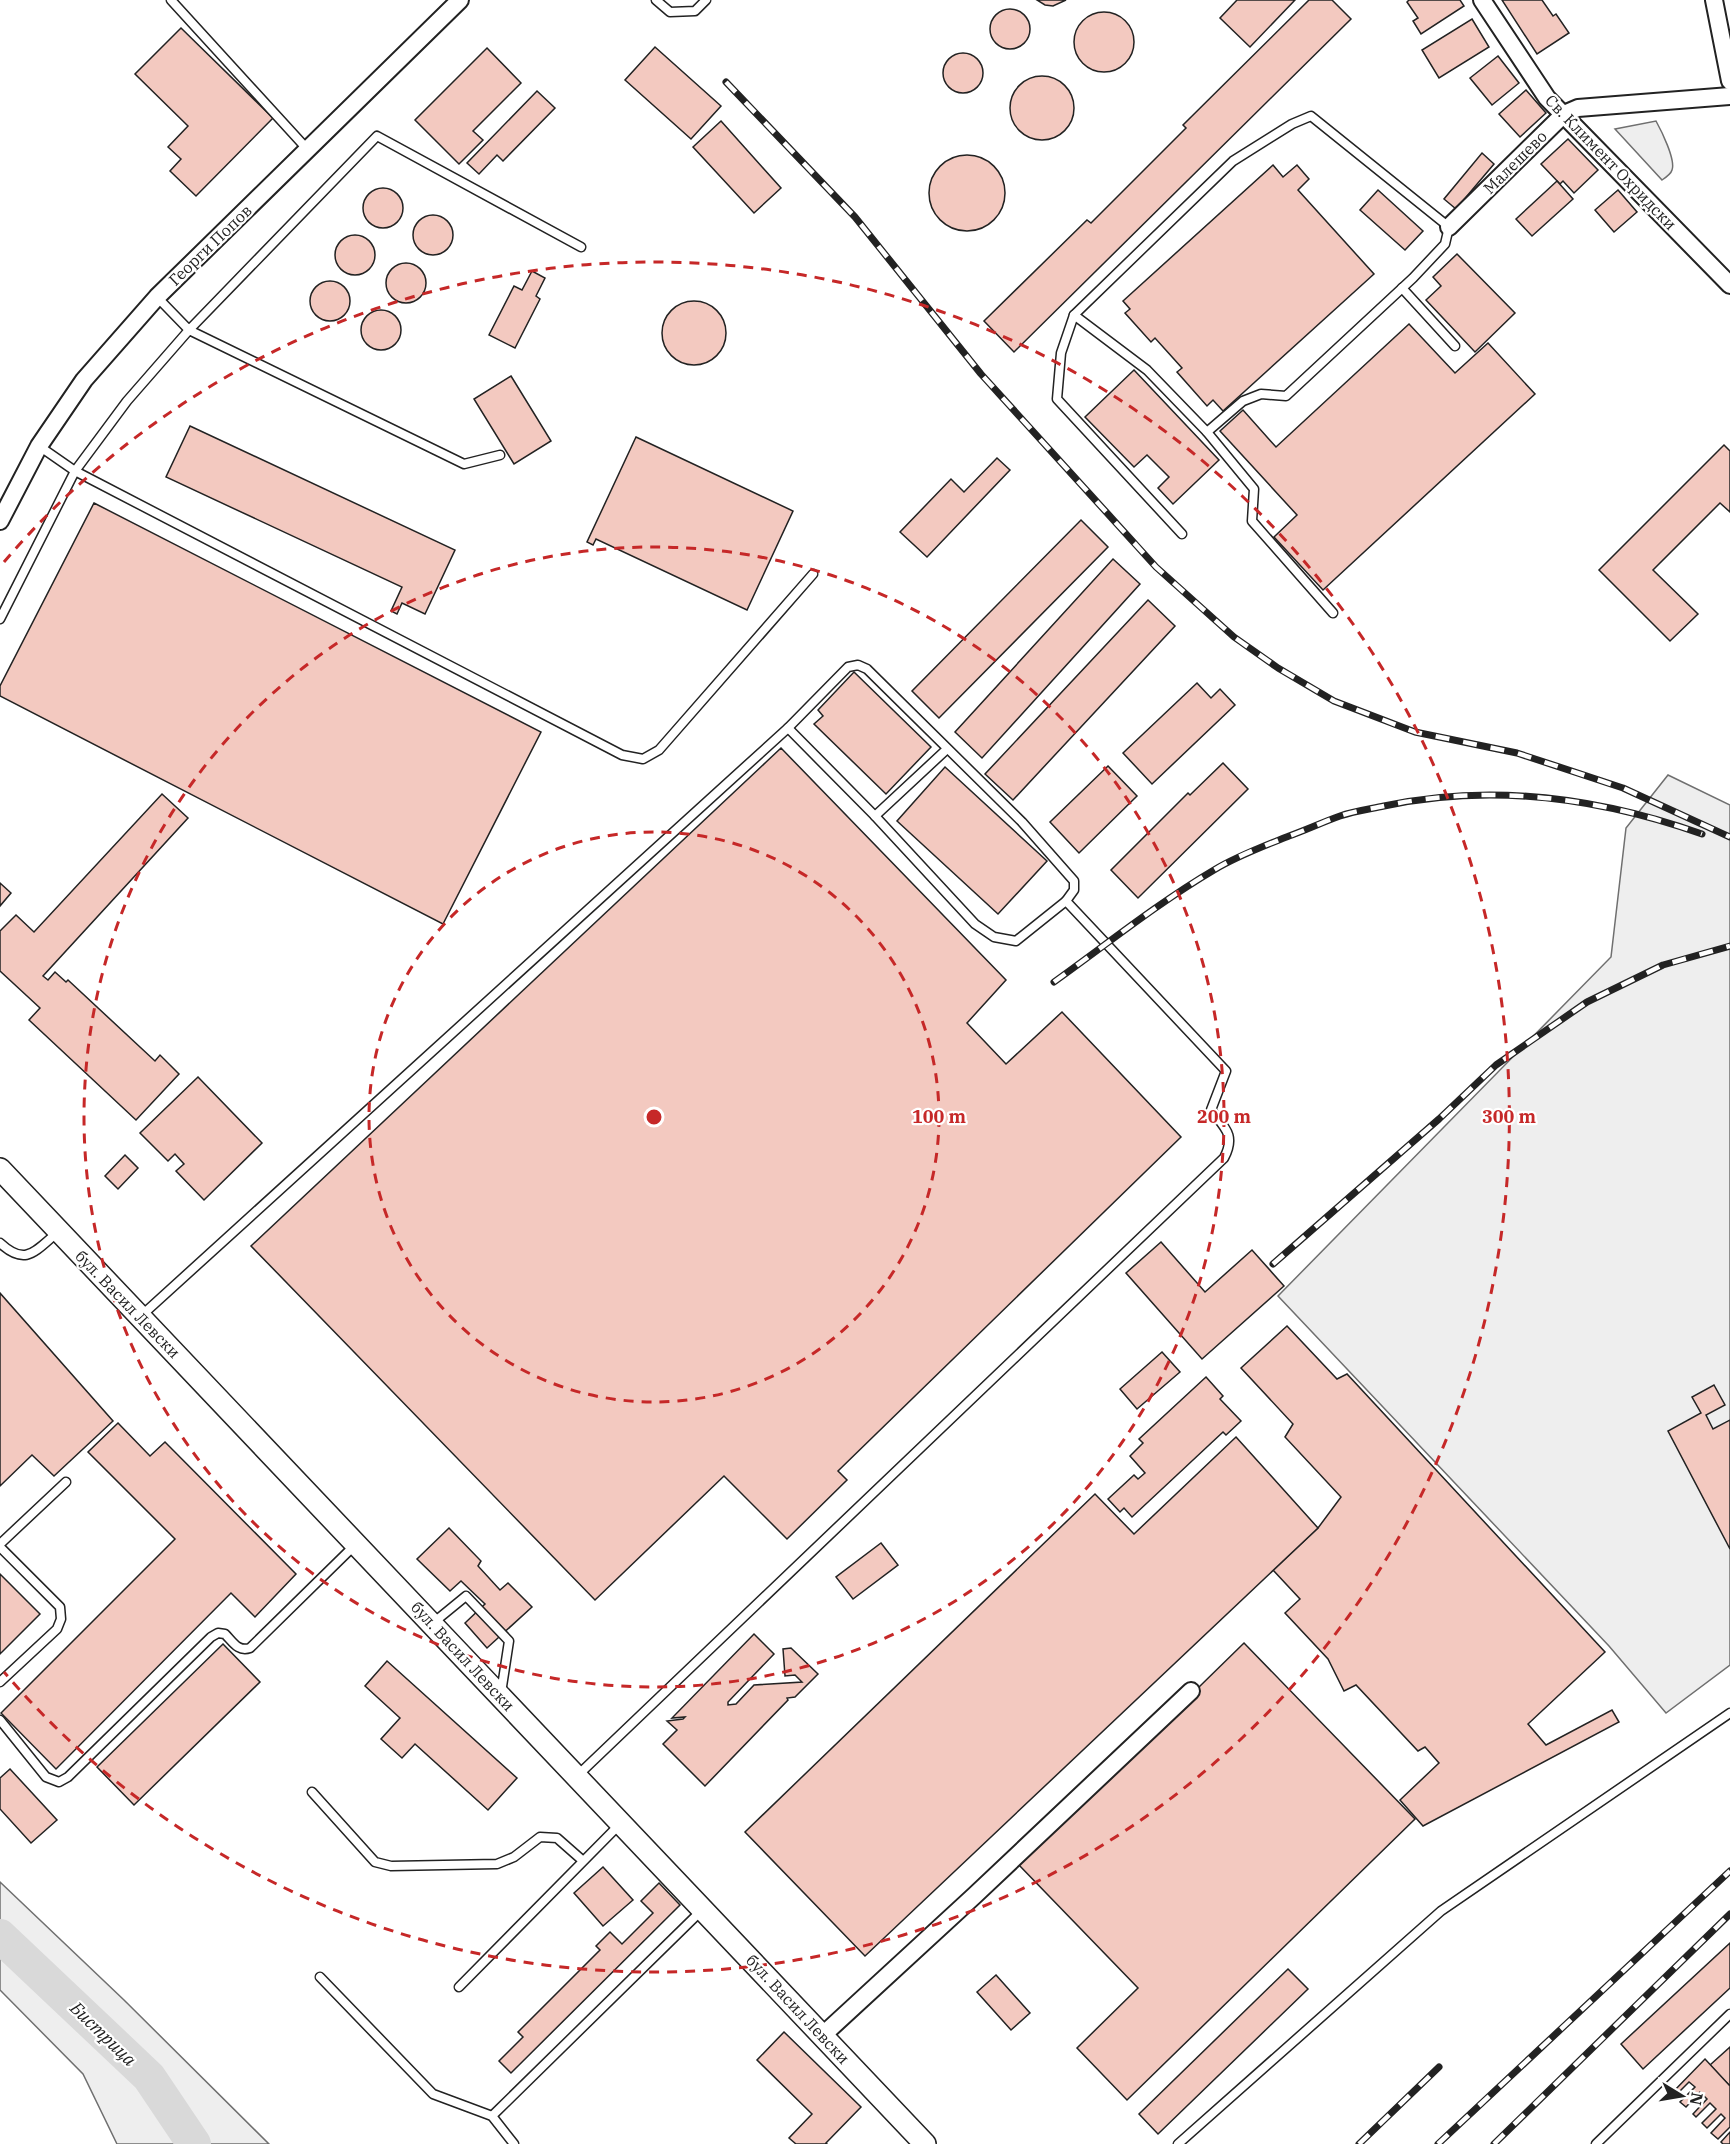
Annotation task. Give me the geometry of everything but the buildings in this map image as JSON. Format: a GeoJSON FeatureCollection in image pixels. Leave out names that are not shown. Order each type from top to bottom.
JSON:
{"type":"FeatureCollection","features":[{"type":"Feature","properties":{"kind":"street","name":"Георги Попов"},"geometry":{"type":"LineString","coordinates":[[0,521],[39,446],[84,380],[157,297],[460,0]]}},
{"type":"Feature","properties":{"kind":"street","name":"Св. Климент Охридски"},"geometry":{"type":"LineString","coordinates":[[1482,0],[1547,98],[1730,285]]}},
{"type":"Feature","properties":{"kind":"street"},"geometry":{"type":"LineString","coordinates":[[1714,0],[1730,81]]}},
{"type":"Feature","properties":{"kind":"street"},"geometry":{"type":"LineString","coordinates":[[1564,114],[1578,108],[1730,96]]}},
{"type":"Feature","properties":{"kind":"street","name":"Малешево"},"geometry":{"type":"LineString","coordinates":[[1449,227],[1564,114]]}},
{"type":"Feature","properties":{"kind":"street","name":"бул. Васил Левски"},"geometry":{"type":"LineString","coordinates":[[0,1169],[925,2144]]}},
{"type":"Feature","properties":{"kind":"street"},"geometry":{"type":"LineString","coordinates":[[823,2035],[1191,1691]]}},
{"type":"Feature","properties":{"kind":"lane"},"geometry":{"type":"LineString","coordinates":[[171,0],[308,150]]}},
{"type":"Feature","properties":{"kind":"lane"},"geometry":{"type":"LineString","coordinates":[[656,0],[670,12],[695,11],[706,0]]}},
{"type":"Feature","properties":{"kind":"lane"},"geometry":{"type":"LineString","coordinates":[[1182,534],[1057,399],[1061,353],[1074,315],[1233,161],[1292,124],[1311,116],[1449,227],[1445,244],[1402,288],[1286,396],[1261,394],[1243,401],[1207,432]]}},
{"type":"Feature","properties":{"kind":"lane"},"geometry":{"type":"LineString","coordinates":[[0,619],[75,471],[127,401],[189,330],[377,136],[581,247]]}},
{"type":"Feature","properties":{"kind":"lane"},"geometry":{"type":"LineString","coordinates":[[1402,288],[1455,346]]}},
{"type":"Feature","properties":{"kind":"lane"},"geometry":{"type":"LineString","coordinates":[[157,297],[189,330],[464,464],[500,455]]}},
{"type":"Feature","properties":{"kind":"lane"},"geometry":{"type":"LineString","coordinates":[[1074,315],[1147,370],[1207,432],[1254,489],[1252,521],[1333,613]]}},
{"type":"Feature","properties":{"kind":"lane"},"geometry":{"type":"LineString","coordinates":[[39,446],[75,471],[622,755],[643,759],[659,750],[813,574]]}},
{"type":"Feature","properties":{"kind":"lane"},"geometry":{"type":"LineString","coordinates":[[141,1316],[788,728],[848,667],[858,665],[867,669],[890,690],[1022,822],[1074,880],[1074,890],[1066,901],[1016,941],[994,937],[975,924],[875,816],[788,728]]}},
{"type":"Feature","properties":{"kind":"lane"},"geometry":{"type":"LineString","coordinates":[[875,816],[947,749]]}},
{"type":"Feature","properties":{"kind":"lane"},"geometry":{"type":"LineString","coordinates":[[577,1776],[1224,1158],[1229,1148],[1229,1134],[1211,1110],[1226,1071],[1066,901]]}},
{"type":"Feature","properties":{"kind":"lane"},"geometry":{"type":"LineString","coordinates":[[0,1243],[19,1257],[30,1254],[59,1232]]}},
{"type":"Feature","properties":{"kind":"lane"},"geometry":{"type":"LineString","coordinates":[[0,1682],[57,1629],[61,1619],[60,1607],[0,1545],[66,1482]]}},
{"type":"Feature","properties":{"kind":"lane"},"geometry":{"type":"LineString","coordinates":[[0,1720],[46,1777],[59,1782],[69,1777],[211,1637],[218,1633],[225,1634],[237,1648],[245,1650],[250,1648],[356,1544]]}},
{"type":"Feature","properties":{"kind":"lane"},"geometry":{"type":"LineString","coordinates":[[432,1624],[466,1596],[509,1641],[500,1696]]}},
{"type":"Feature","properties":{"kind":"lane"},"geometry":{"type":"LineString","coordinates":[[1178,2144],[1441,1911],[1730,1713]]}},
{"type":"Feature","properties":{"kind":"lane"},"geometry":{"type":"LineString","coordinates":[[312,1792],[375,1862],[391,1866],[497,1864],[514,1857],[540,1838],[557,1838],[582,1860]]}},
{"type":"Feature","properties":{"kind":"lane"},"geometry":{"type":"LineString","coordinates":[[459,1987],[621,1823]]}},
{"type":"Feature","properties":{"kind":"lane"},"geometry":{"type":"LineString","coordinates":[[492,2116],[703,1909]]}},
{"type":"Feature","properties":{"kind":"lane"},"geometry":{"type":"LineString","coordinates":[[320,1977],[433,2094],[492,2116],[514,2144]]}},
{"type":"Feature","properties":{"kind":"lane"},"geometry":{"type":"LineString","coordinates":[[1596,2144],[1730,2014]]}},
{"type":"Feature","properties":{"kind":"shaded area"},"geometry":{"type":"Polygon","coordinates":[[[1656,121],[1673,165],[1670,173],[1662,180],[1615,129],[1656,121]]]}},
{"type":"Feature","properties":{"kind":"shaded area"},"geometry":{"type":"Polygon","coordinates":[[[1668,775],[1730,805],[1730,1665],[1666,1713],[1609,1646],[1278,1296],[1611,957],[1626,828],[1668,775]]]}},
{"type":"Feature","properties":{"kind":"shaded area"},"geometry":{"type":"Polygon","coordinates":[[[0,1882],[124,2000],[269,2144],[117,2144],[83,2074],[0,1990],[0,1882]]]}},
{"type":"Feature","properties":{"kind":"waterway","name":"Бистрица"},"geometry":{"type":"LineString","coordinates":[[0,1936],[149,2077],[194,2144]]}},
{"type":"Feature","properties":{"kind":"railway"},"geometry":{"type":"LineString","coordinates":[[726,82],[855,217],[981,374],[1156,567],[1234,637],[1278,668],[1334,701],[1415,732],[1517,753],[1623,788],[1730,837]]}},
{"type":"Feature","properties":{"kind":"railway"},"geometry":{"type":"LineString","coordinates":[[1054,982],[1153,910],[1223,865],[1356,811],[1424,799],[1505,795],[1585,803],[1624,811],[1702,834]]}},
{"type":"Feature","properties":{"kind":"railway"},"geometry":{"type":"LineString","coordinates":[[1273,1264],[1439,1119],[1496,1065],[1587,1002],[1663,965],[1730,946]]}},
{"type":"Feature","properties":{"kind":"railway"},"geometry":{"type":"LineString","coordinates":[[1438,2144],[1730,1871]]}},
{"type":"Feature","properties":{"kind":"railway"},"geometry":{"type":"LineString","coordinates":[[1494,2144],[1730,1914]]}},
{"type":"Feature","properties":{"kind":"railway"},"geometry":{"type":"LineString","coordinates":[[1359,2144],[1439,2067]]}}]}
